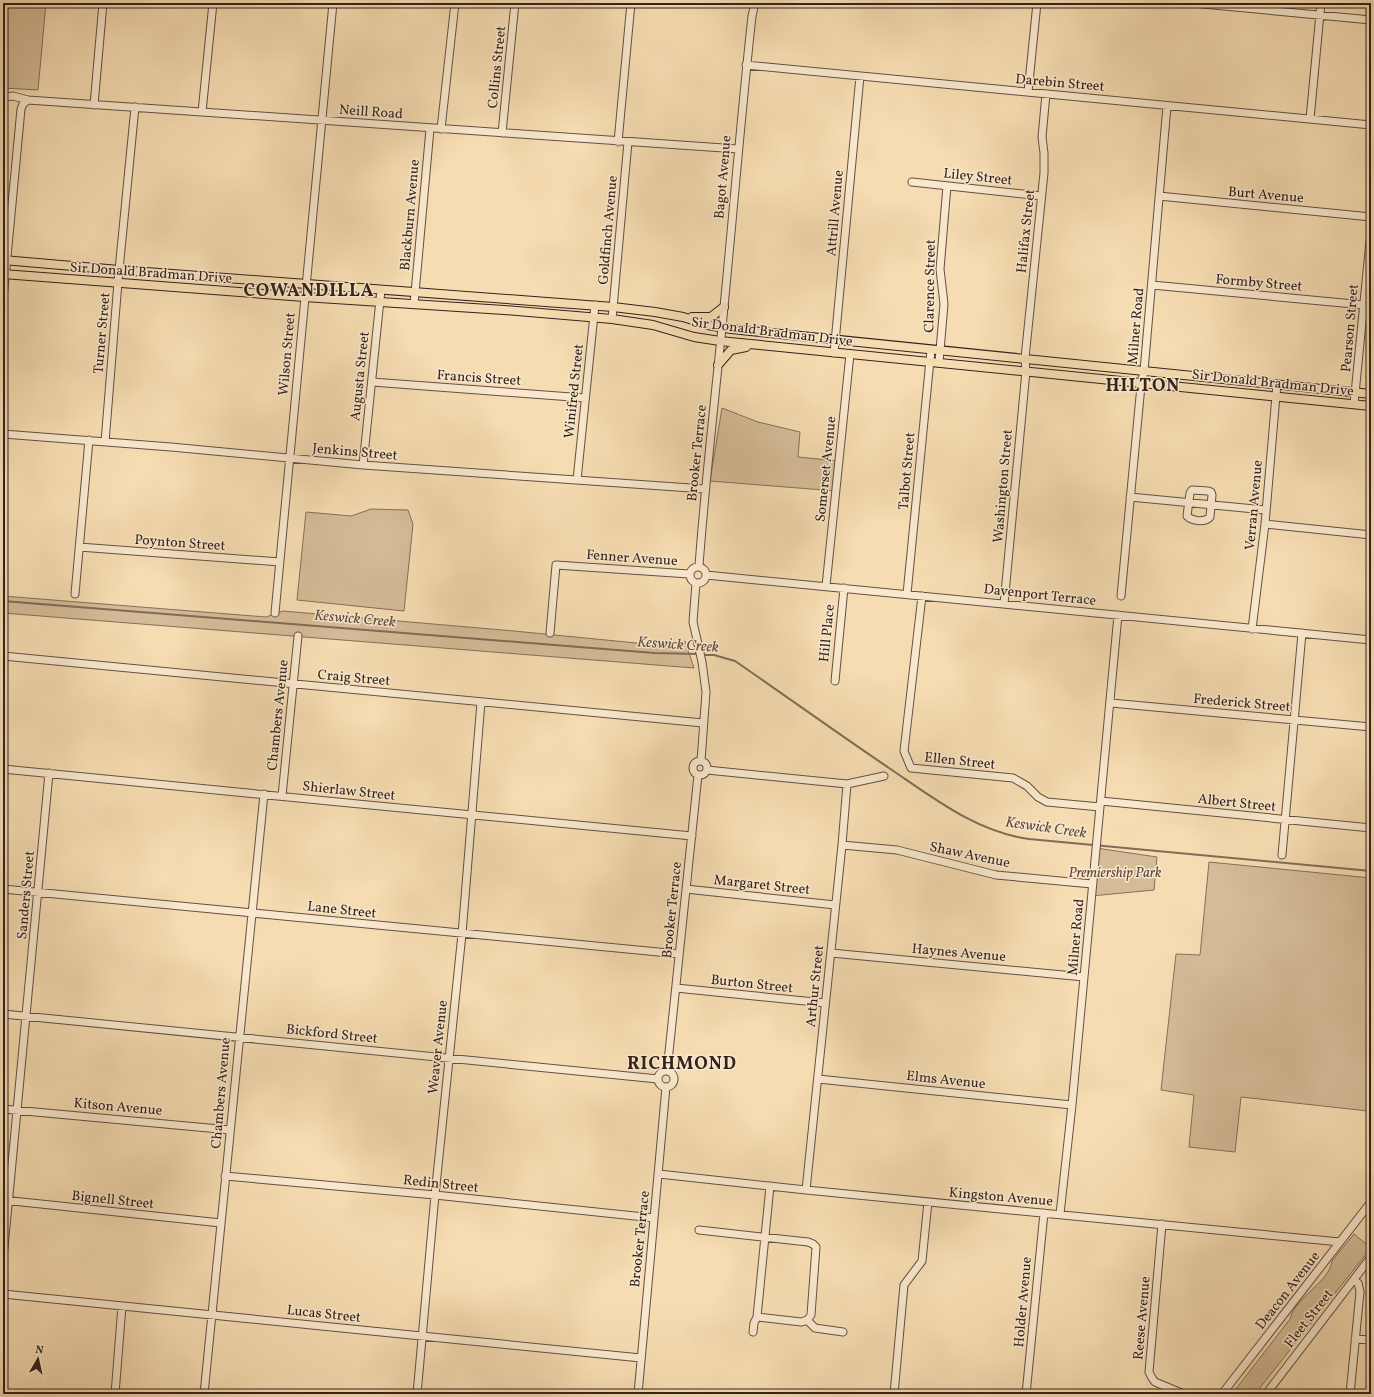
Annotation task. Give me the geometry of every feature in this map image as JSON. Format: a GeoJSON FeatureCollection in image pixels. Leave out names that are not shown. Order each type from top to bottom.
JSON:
{"type":"FeatureCollection","features":[{"type":"Feature","properties":{"kind":"main road","name":"Sir Donald Bradman Drive"},"geometry":{"type":"LineString","coordinates":[[5,260],[416,293],[595,305],[683,317],[722,328],[1371,394]]}},
{"type":"Feature","properties":{"kind":"main road","name":"Sir Donald Bradman Drive"},"geometry":{"type":"LineString","coordinates":[[4,274],[612,319],[653,325],[694,337],[720,342],[759,344],[834,353],[1276,395],[1371,406]]}},
{"type":"Feature","properties":{"kind":"main road"},"geometry":{"type":"LineString","coordinates":[[683,317],[711,317],[724,307]]}},
{"type":"Feature","properties":{"kind":"main road"},"geometry":{"type":"LineString","coordinates":[[718,365],[731,350],[759,344]]}},
{"type":"Feature","properties":{"kind":"street"},"geometry":{"type":"LineString","coordinates":[[94,104],[103,3]]}},
{"type":"Feature","properties":{"kind":"street"},"geometry":{"type":"LineString","coordinates":[[202,112],[213,3]]}},
{"type":"Feature","properties":{"kind":"street","name":"Wilson Street"},"geometry":{"type":"LineString","coordinates":[[274,613],[333,3]]}},
{"type":"Feature","properties":{"kind":"street"},"geometry":{"type":"LineString","coordinates":[[441,129],[455,3]]}},
{"type":"Feature","properties":{"kind":"street","name":"Collins Street"},"geometry":{"type":"LineString","coordinates":[[502,133],[515,3]]}},
{"type":"Feature","properties":{"kind":"street"},"geometry":{"type":"LineString","coordinates":[[618,142],[631,3]]}},
{"type":"Feature","properties":{"kind":"street","name":"Bagot Avenue"},"geometry":{"type":"LineString","coordinates":[[750,3],[752,16]]}},
{"type":"Feature","properties":{"kind":"street","name":"Bagot Avenue"},"geometry":{"type":"LineString","coordinates":[[720,342],[746,65],[754,3]]}},
{"type":"Feature","properties":{"kind":"street"},"geometry":{"type":"LineString","coordinates":[[1028,92],[1037,3]]}},
{"type":"Feature","properties":{"kind":"street"},"geometry":{"type":"LineString","coordinates":[[1192,3],[1371,20]]}},
{"type":"Feature","properties":{"kind":"street"},"geometry":{"type":"LineString","coordinates":[[1310,119],[1320,3]]}},
{"type":"Feature","properties":{"kind":"street","name":"Darebin Street"},"geometry":{"type":"LineString","coordinates":[[746,65],[1371,125]]}},
{"type":"Feature","properties":{"kind":"street","name":"Attrill Avenue"},"geometry":{"type":"LineString","coordinates":[[834,353],[860,76]]}},
{"type":"Feature","properties":{"kind":"street","name":"Halifax Street"},"geometry":{"type":"LineString","coordinates":[[1026,371],[1025,358],[1042,196],[1044,153],[1042,137],[1046,94]]}},
{"type":"Feature","properties":{"kind":"street","name":"Neill Road"},"geometry":{"type":"LineString","coordinates":[[3,97],[13,96],[28,100],[430,129],[738,149]]}},
{"type":"Feature","properties":{"kind":"street"},"geometry":{"type":"LineString","coordinates":[[3,299],[5,260],[21,109],[23,104],[28,100]]}},
{"type":"Feature","properties":{"kind":"street","name":"Milner Road"},"geometry":{"type":"LineString","coordinates":[[1121,596],[1141,383],[1144,371],[1167,106]]}},
{"type":"Feature","properties":{"kind":"street","name":"Turner Street"},"geometry":{"type":"LineString","coordinates":[[105,442],[119,270],[135,107]]}},
{"type":"Feature","properties":{"kind":"street","name":"Blackburn Avenue"},"geometry":{"type":"LineString","coordinates":[[414,304],[430,129]]}},
{"type":"Feature","properties":{"kind":"street","name":"Goldfinch Avenue"},"geometry":{"type":"LineString","coordinates":[[612,319],[628,142]]}},
{"type":"Feature","properties":{"kind":"street","name":"Liley Street"},"geometry":{"type":"LineString","coordinates":[[912,182],[1042,196]]}},
{"type":"Feature","properties":{"kind":"street","name":"Clarence Street"},"geometry":{"type":"LineString","coordinates":[[939,362],[944,304],[940,269],[948,186]]}},
{"type":"Feature","properties":{"kind":"street","name":"Burt Avenue"},"geometry":{"type":"LineString","coordinates":[[1159,196],[1371,217]]}},
{"type":"Feature","properties":{"kind":"street","name":"Pearson Street"},"geometry":{"type":"LineString","coordinates":[[1354,404],[1371,231]]}},
{"type":"Feature","properties":{"kind":"street","name":"Formby Street"},"geometry":{"type":"LineString","coordinates":[[1152,285],[1364,305]]}},
{"type":"Feature","properties":{"kind":"street","name":"Augusta Street"},"geometry":{"type":"LineString","coordinates":[[363,465],[380,290]]}},
{"type":"Feature","properties":{"kind":"street","name":"Winifred Street"},"geometry":{"type":"LineString","coordinates":[[577,480],[595,305]]}},
{"type":"Feature","properties":{"kind":"street","name":"Brooker Terrace"},"geometry":{"type":"LineString","coordinates":[[699,566],[705,489],[720,342]]}},
{"type":"Feature","properties":{"kind":"street","name":"Talbot Street"},"geometry":{"type":"LineString","coordinates":[[907,594],[931,350]]}},
{"type":"Feature","properties":{"kind":"street","name":"Somerset Avenue"},"geometry":{"type":"LineString","coordinates":[[826,586],[850,354]]}},
{"type":"Feature","properties":{"kind":"street","name":"Washington Street"},"geometry":{"type":"LineString","coordinates":[[1004,604],[1026,371]]}},
{"type":"Feature","properties":{"kind":"street","name":"Francis Street"},"geometry":{"type":"LineString","coordinates":[[372,382],[585,398]]}},
{"type":"Feature","properties":{"kind":"street","name":"Verran Avenue"},"geometry":{"type":"LineString","coordinates":[[1252,629],[1265,524],[1277,384]]}},
{"type":"Feature","properties":{"kind":"street","name":"Jenkins Street"},"geometry":{"type":"LineString","coordinates":[[3,434],[89,440],[363,465],[705,489]]}},
{"type":"Feature","properties":{"kind":"street"},"geometry":{"type":"LineString","coordinates":[[75,594],[89,440]]}},
{"type":"Feature","properties":{"kind":"street"},"geometry":{"type":"LineString","coordinates":[[1192,490],[1211,492],[1212,495],[1210,505],[1210,517],[1208,520],[1192,520],[1187,516],[1188,503],[1192,490]]}},
{"type":"Feature","properties":{"kind":"street"},"geometry":{"type":"LineString","coordinates":[[1130,497],[1266,510]]}},
{"type":"Feature","properties":{"kind":"street"},"geometry":{"type":"LineString","coordinates":[[1265,524],[1371,535]]}},
{"type":"Feature","properties":{"kind":"street","name":"Poynton Street"},"geometry":{"type":"LineString","coordinates":[[79,547],[280,562]]}},
{"type":"Feature","properties":{"kind":"street","name":"Fenner Avenue"},"geometry":{"type":"LineString","coordinates":[[550,633],[556,565],[689,574]]}},
{"type":"Feature","properties":{"kind":"street"},"geometry":{"type":"LineString","coordinates":[[699,566],[704,569],[706,575],[703,581],[696,583],[692,581],[689,574],[692,568],[699,566]]}},
{"type":"Feature","properties":{"kind":"street","name":"Davenport Terrace"},"geometry":{"type":"LineString","coordinates":[[706,575],[1371,640]]}},
{"type":"Feature","properties":{"kind":"street"},"geometry":{"type":"LineString","coordinates":[[696,583],[693,622],[702,662],[706,692],[701,761]]}},
{"type":"Feature","properties":{"kind":"street","name":"Hill Place"},"geometry":{"type":"LineString","coordinates":[[835,681],[844,588]]}},
{"type":"Feature","properties":{"kind":"street","name":"Ellen Street"},"geometry":{"type":"LineString","coordinates":[[922,596],[904,751],[911,768],[1013,778],[1027,786],[1038,797],[1047,802],[1101,804]]}},
{"type":"Feature","properties":{"kind":"street","name":"Milner Road"},"geometry":{"type":"LineString","coordinates":[[1060,1214],[1072,1105],[1118,615]]}},
{"type":"Feature","properties":{"kind":"street"},"geometry":{"type":"LineString","coordinates":[[1282,855],[1302,633]]}},
{"type":"Feature","properties":{"kind":"street","name":"Chambers Avenue"},"geometry":{"type":"LineString","coordinates":[[282,796],[298,636]]}},
{"type":"Feature","properties":{"kind":"street","name":"Craig Street"},"geometry":{"type":"LineString","coordinates":[[3,656],[703,723]]}},
{"type":"Feature","properties":{"kind":"street","name":"Weaver Avenue"},"geometry":{"type":"LineString","coordinates":[[417,1394],[435,1195],[462,934],[481,702]]}},
{"type":"Feature","properties":{"kind":"street","name":"Frederick Street"},"geometry":{"type":"LineString","coordinates":[[1110,703],[1371,727]]}},
{"type":"Feature","properties":{"kind":"street"},"geometry":{"type":"LineString","coordinates":[[701,761],[707,766],[707,770]]}},
{"type":"Feature","properties":{"kind":"street"},"geometry":{"type":"LineString","coordinates":[[701,761],[694,764],[692,768],[693,772],[698,776],[701,776],[707,770]]}},
{"type":"Feature","properties":{"kind":"street","name":"Shierlaw Street"},"geometry":{"type":"LineString","coordinates":[[3,769],[472,816],[692,836]]}},
{"type":"Feature","properties":{"kind":"street"},"geometry":{"type":"LineString","coordinates":[[707,770],[847,784],[884,776]]}},
{"type":"Feature","properties":{"kind":"street","name":"Sanders Street"},"geometry":{"type":"LineString","coordinates":[[3,1258],[6,1201],[17,1110],[49,773]]}},
{"type":"Feature","properties":{"kind":"street","name":"Brooker Terrace"},"geometry":{"type":"LineString","coordinates":[[667,1071],[698,776]]}},
{"type":"Feature","properties":{"kind":"street","name":"Arthur Street"},"geometry":{"type":"LineString","coordinates":[[806,1190],[847,784]]}},
{"type":"Feature","properties":{"kind":"street","name":"Chambers Avenue"},"geometry":{"type":"LineString","coordinates":[[204,1394],[264,794]]}},
{"type":"Feature","properties":{"kind":"street","name":"Albert Street"},"geometry":{"type":"LineString","coordinates":[[1101,804],[1371,828]]}},
{"type":"Feature","properties":{"kind":"street","name":"Shaw Avenue"},"geometry":{"type":"LineString","coordinates":[[842,845],[898,850],[996,875],[1092,884]]}},
{"type":"Feature","properties":{"kind":"street","name":"Lane Street"},"geometry":{"type":"LineString","coordinates":[[3,888],[679,954]]}},
{"type":"Feature","properties":{"kind":"street","name":"Margaret Street"},"geometry":{"type":"LineString","coordinates":[[686,889],[835,905]]}},
{"type":"Feature","properties":{"kind":"street","name":"Haynes Avenue"},"geometry":{"type":"LineString","coordinates":[[831,953],[1084,977]]}},
{"type":"Feature","properties":{"kind":"street","name":"Burton Street"},"geometry":{"type":"LineString","coordinates":[[676,988],[825,1003]]}},
{"type":"Feature","properties":{"kind":"street","name":"Bickford Street"},"geometry":{"type":"LineString","coordinates":[[3,1014],[658,1079]]}},
{"type":"Feature","properties":{"kind":"street"},"geometry":{"type":"LineString","coordinates":[[667,1071],[673,1075],[674,1080],[673,1084],[666,1087],[659,1083],[658,1079],[662,1072],[667,1071]]}},
{"type":"Feature","properties":{"kind":"street","name":"Elms Avenue"},"geometry":{"type":"LineString","coordinates":[[818,1079],[1072,1105]]}},
{"type":"Feature","properties":{"kind":"street","name":"Brooker Terrace"},"geometry":{"type":"LineString","coordinates":[[638,1394],[666,1087]]}},
{"type":"Feature","properties":{"kind":"street","name":"Kitson Avenue"},"geometry":{"type":"LineString","coordinates":[[3,1109],[230,1130]]}},
{"type":"Feature","properties":{"kind":"street","name":"Kingston Avenue"},"geometry":{"type":"LineString","coordinates":[[659,1174],[806,1190],[1340,1242]]}},
{"type":"Feature","properties":{"kind":"street","name":"Redin Street"},"geometry":{"type":"LineString","coordinates":[[225,1176],[435,1195],[654,1218]]}},
{"type":"Feature","properties":{"kind":"street"},"geometry":{"type":"LineString","coordinates":[[753,1332],[754,1323],[757,1317],[770,1186]]}},
{"type":"Feature","properties":{"kind":"street","name":"Bignell Street"},"geometry":{"type":"LineString","coordinates":[[6,1201],[221,1223]]}},
{"type":"Feature","properties":{"kind":"street"},"geometry":{"type":"LineString","coordinates":[[894,1394],[904,1285],[922,1261],[928,1202]]}},
{"type":"Feature","properties":{"kind":"street","name":"Deacon Avenue"},"geometry":{"type":"LineString","coordinates":[[1222,1394],[1371,1202]]}},
{"type":"Feature","properties":{"kind":"street","name":"Holder Avenue"},"geometry":{"type":"LineString","coordinates":[[1026,1394],[1044,1213]]}},
{"type":"Feature","properties":{"kind":"street","name":"Reese Avenue"},"geometry":{"type":"LineString","coordinates":[[1162,1224],[1149,1372],[1155,1382],[1184,1394]]}},
{"type":"Feature","properties":{"kind":"street"},"geometry":{"type":"LineString","coordinates":[[699,1230],[808,1242],[816,1247],[810,1315],[807,1320],[801,1322],[757,1317]]}},
{"type":"Feature","properties":{"kind":"street","name":"Fleet Street"},"geometry":{"type":"LineString","coordinates":[[1266,1394],[1371,1257]]}},
{"type":"Feature","properties":{"kind":"street"},"geometry":{"type":"LineString","coordinates":[[1350,1394],[1360,1292],[1358,1283],[1354,1280]]}},
{"type":"Feature","properties":{"kind":"street","name":"Lucas Street"},"geometry":{"type":"LineString","coordinates":[[3,1294],[641,1358]]}},
{"type":"Feature","properties":{"kind":"street"},"geometry":{"type":"LineString","coordinates":[[115,1394],[122,1306]]}},
{"type":"Feature","properties":{"kind":"street"},"geometry":{"type":"LineString","coordinates":[[807,1320],[815,1328],[843,1332]]}},
{"type":"Feature","properties":{"kind":"street"},"geometry":{"type":"LineString","coordinates":[[1355,1339],[1371,1340]]}},
{"type":"Feature","properties":{"kind":"green space"},"geometry":{"type":"Polygon","coordinates":[[[3,3],[46,3],[38,90],[3,88],[3,3]]]}},
{"type":"Feature","properties":{"kind":"green space"},"geometry":{"type":"Polygon","coordinates":[[[722,408],[758,422],[800,432],[798,457],[839,461],[836,491],[710,481],[722,408]]]}},
{"type":"Feature","properties":{"kind":"green space"},"geometry":{"type":"Polygon","coordinates":[[[371,509],[408,510],[413,524],[404,611],[297,600],[306,512],[351,516],[371,509]]]}},
{"type":"Feature","properties":{"kind":"green space"},"geometry":{"type":"Polygon","coordinates":[[[3,596],[266,617],[283,611],[677,647],[685,641],[694,668],[3,613],[3,596]]]}},
{"type":"Feature","properties":{"kind":"green space","name":"Premiership Park"},"geometry":{"type":"Polygon","coordinates":[[[1096,848],[1157,857],[1154,890],[1091,896],[1096,848]]]}},
{"type":"Feature","properties":{"kind":"green space"},"geometry":{"type":"Polygon","coordinates":[[[1209,862],[1371,878],[1371,1086],[1368,1111],[1241,1097],[1235,1152],[1189,1147],[1194,1095],[1161,1090],[1176,954],[1200,955],[1209,862]]]}},
{"type":"Feature","properties":{"kind":"green space"},"geometry":{"type":"Polygon","coordinates":[[[1354,1234],[1371,1248],[1255,1394],[1232,1394],[1290,1319],[1298,1304],[1325,1276],[1330,1269],[1332,1261],[1354,1234]]]}},
{"type":"Feature","properties":{"kind":"waterway","name":"Keswick Creek"},"geometry":{"type":"LineString","coordinates":[[3,601],[654,653],[698,654]]}},
{"type":"Feature","properties":{"kind":"waterway","name":"Keswick Creek"},"geometry":{"type":"LineString","coordinates":[[703,655],[714,655],[735,661],[938,801],[955,812],[991,829],[1029,839],[1371,871]]}},
{"type":"Feature","properties":{"kind":"district","name":"COWANDILLA"},"geometry":{"type":"Point","coordinates":[309,290]}},
{"type":"Feature","properties":{"kind":"district","name":"HILTON"},"geometry":{"type":"Point","coordinates":[1143,385]}},
{"type":"Feature","properties":{"kind":"district","name":"RICHMOND"},"geometry":{"type":"Point","coordinates":[682,1063]}}]}
